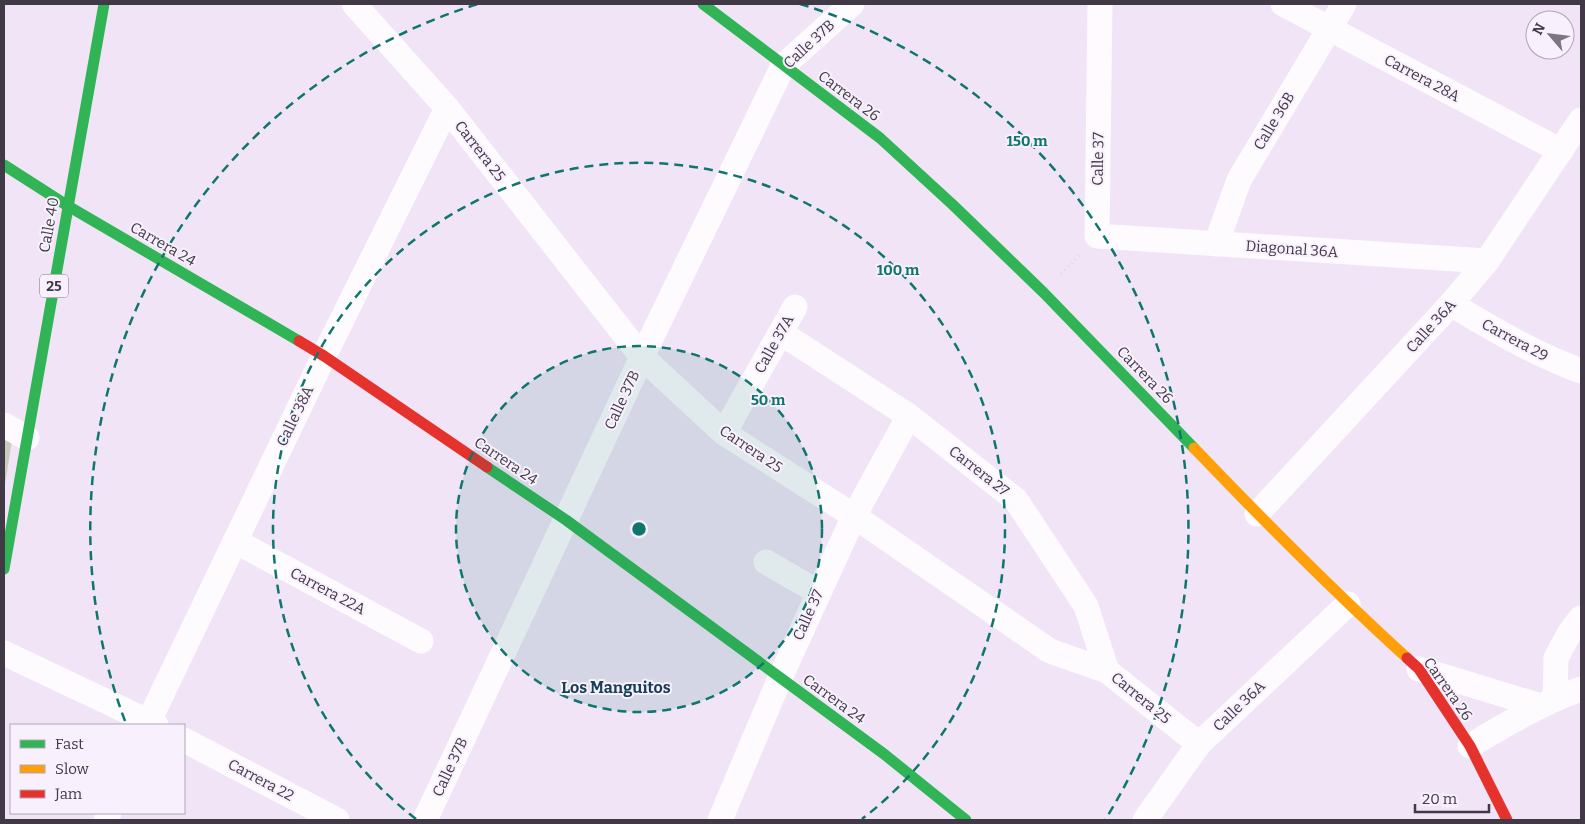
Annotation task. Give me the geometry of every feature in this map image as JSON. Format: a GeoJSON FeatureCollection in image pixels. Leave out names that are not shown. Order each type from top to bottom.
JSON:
{"type":"FeatureCollection","features":[{"type":"Feature","properties":{"kind":"main road","name":"Calle 40"},"geometry":{"type":"LineString","coordinates":[[4,569],[104,4]]}},
{"type":"Feature","properties":{"kind":"main road","name":"Carrera 26"},"geometry":{"type":"LineString","coordinates":[[703,4],[880,138],[953,205],[1044,293],[1348,604],[1418,669],[1470,746],[1507,820]]}},
{"type":"Feature","properties":{"kind":"main road","name":"Carrera 24"},"geometry":{"type":"LineString","coordinates":[[4,165],[68,206],[324,356],[566,520],[884,754],[966,820]]}},
{"type":"Feature","properties":{"kind":"street","name":"Carrera 25"},"geometry":{"type":"LineString","coordinates":[[354,4],[447,108],[642,357],[724,433],[854,516],[1050,651],[1107,671],[1199,744]]}},
{"type":"Feature","properties":{"kind":"street","name":"Calle 37B"},"geometry":{"type":"LineString","coordinates":[[425,820],[642,357],[783,66],[852,4]]}},
{"type":"Feature","properties":{"kind":"street","name":"Calle 37"},"geometry":{"type":"LineString","coordinates":[[1097,236],[1100,4]]}},
{"type":"Feature","properties":{"kind":"street","name":"Carrera 28A"},"geometry":{"type":"LineString","coordinates":[[1283,4],[1561,151]]}},
{"type":"Feature","properties":{"kind":"street","name":"Calle 36B"},"geometry":{"type":"LineString","coordinates":[[1216,244],[1238,180],[1344,4]]}},
{"type":"Feature","properties":{"kind":"street","name":"Calle 38A"},"geometry":{"type":"LineString","coordinates":[[151,724],[324,356],[447,108]]}},
{"type":"Feature","properties":{"kind":"street","name":"Calle 36A"},"geometry":{"type":"LineString","coordinates":[[1258,514],[1452,304],[1487,262],[1581,120]]}},
{"type":"Feature","properties":{"kind":"street","name":"Diagonal 36A"},"geometry":{"type":"LineString","coordinates":[[1097,236],[1487,262]]}},
{"type":"Feature","properties":{"kind":"street","name":"Carrera 29"},"geometry":{"type":"LineString","coordinates":[[1452,304],[1513,341],[1581,371]]}},
{"type":"Feature","properties":{"kind":"street","name":"Calle 37A"},"geometry":{"type":"LineString","coordinates":[[724,433],[795,307]]}},
{"type":"Feature","properties":{"kind":"street","name":"Carrera 27"},"geometry":{"type":"LineString","coordinates":[[781,333],[909,416],[1016,500],[1086,606],[1107,671]]}},
{"type":"Feature","properties":{"kind":"street","name":"Calle 37"},"geometry":{"type":"LineString","coordinates":[[720,820],[818,592],[854,516],[909,416]]}},
{"type":"Feature","properties":{"kind":"street"},"geometry":{"type":"LineString","coordinates":[[4,425],[27,438]]}},
{"type":"Feature","properties":{"kind":"street","name":"Carrera 22A"},"geometry":{"type":"LineString","coordinates":[[236,541],[421,640]]}},
{"type":"Feature","properties":{"kind":"street"},"geometry":{"type":"LineString","coordinates":[[766,562],[818,592]]}},
{"type":"Feature","properties":{"kind":"street","name":"Calle 36A"},"geometry":{"type":"LineString","coordinates":[[1145,820],[1199,744],[1348,604]]}},
{"type":"Feature","properties":{"kind":"street"},"geometry":{"type":"LineString","coordinates":[[1548,702],[1556,658],[1570,632],[1581,618]]}},
{"type":"Feature","properties":{"kind":"street"},"geometry":{"type":"LineString","coordinates":[[4,653],[151,724]]}},
{"type":"Feature","properties":{"kind":"street"},"geometry":{"type":"LineString","coordinates":[[1418,669],[1548,702]]}},
{"type":"Feature","properties":{"kind":"street"},"geometry":{"type":"LineString","coordinates":[[1470,746],[1548,702],[1581,688]]}},
{"type":"Feature","properties":{"kind":"street","name":"Carrera 22"},"geometry":{"type":"LineString","coordinates":[[185,741],[337,820]]}},
{"type":"Feature","properties":{"kind":"path"},"geometry":{"type":"LineString","coordinates":[[1044,293],[1097,236]]}},
{"type":"Feature","properties":{"kind":"shaded area"},"geometry":{"type":"Polygon","coordinates":[[[4,430],[13,434],[4,491],[4,430]]]}},
{"type":"Feature","properties":{"kind":"traffic: fast"},"geometry":{"type":"LineString","coordinates":[[4,569],[104,4]]}},
{"type":"Feature","properties":{"kind":"traffic: fast"},"geometry":{"type":"LineString","coordinates":[[703,4],[880,138],[1044,293],[1194,448]]}},
{"type":"Feature","properties":{"kind":"traffic: fast"},"geometry":{"type":"LineString","coordinates":[[4,165],[68,206],[299,341]]}},
{"type":"Feature","properties":{"kind":"traffic: fast"},"geometry":{"type":"LineString","coordinates":[[487,467],[566,520],[884,754],[966,820]]}},
{"type":"Feature","properties":{"kind":"traffic: slow"},"geometry":{"type":"LineString","coordinates":[[1194,448],[1299,555],[1407,658]]}},
{"type":"Feature","properties":{"kind":"traffic: jam"},"geometry":{"type":"LineString","coordinates":[[299,341],[487,467]]}},
{"type":"Feature","properties":{"kind":"traffic: jam"},"geometry":{"type":"LineString","coordinates":[[1407,658],[1419,669],[1470,746],[1507,820]]}},
{"type":"Feature","properties":{"kind":"district","name":"Los Manguitos"},"geometry":{"type":"Point","coordinates":[616,687]}}]}
